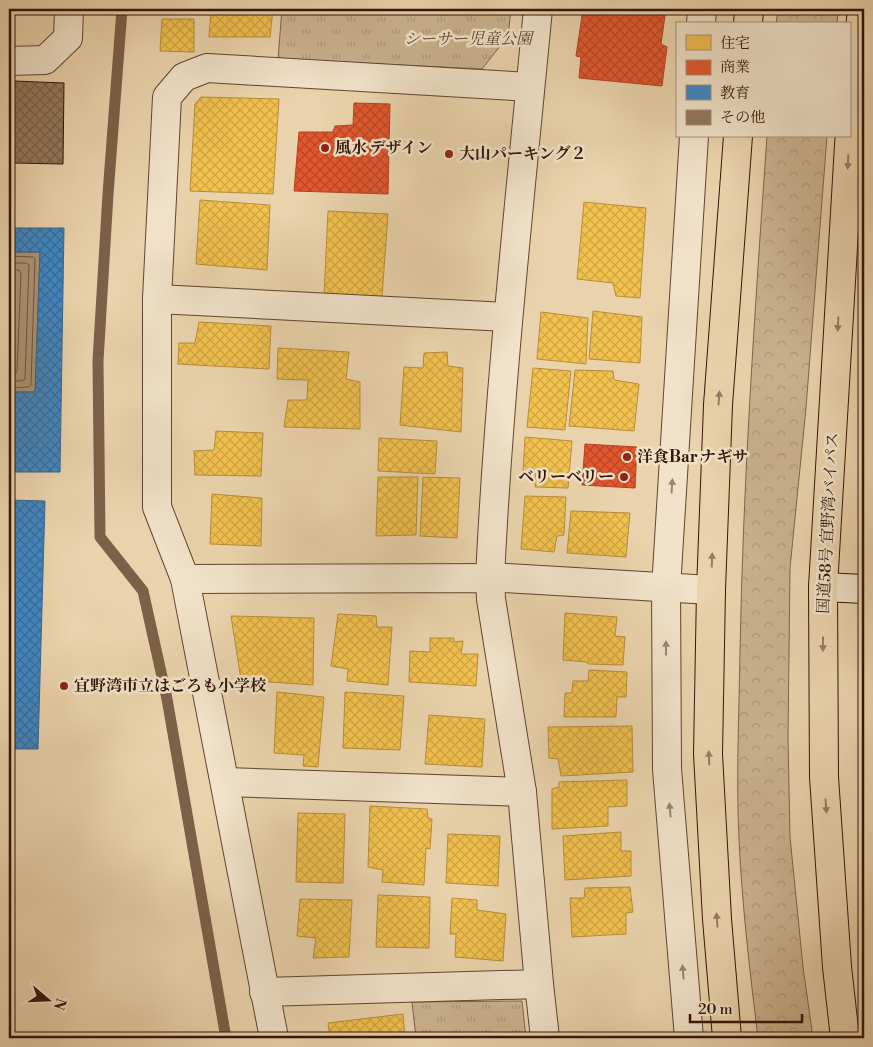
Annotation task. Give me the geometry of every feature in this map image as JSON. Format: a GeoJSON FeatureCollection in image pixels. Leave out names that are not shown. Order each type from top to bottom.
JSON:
{"type":"FeatureCollection","features":[{"type":"Feature","properties":{"kind":"highway"},"geometry":{"type":"LineString","coordinates":[[748,22],[750,9]]}},
{"type":"Feature","properties":{"kind":"highway","name":"国道58号 宜野湾バイパス"},"geometry":{"type":"LineString","coordinates":[[850,135],[862,9]]}},
{"type":"Feature","properties":{"kind":"highway"},"geometry":{"type":"LineString","coordinates":[[727,1038],[717,919],[708,754],[711,590],[718,405],[738,138]]}},
{"type":"Feature","properties":{"kind":"highway","name":"国道58号 宜野湾バイパス"},"geometry":{"type":"LineString","coordinates":[[845,1038],[837,967],[824,777],[823,587],[850,138]]}},
{"type":"Feature","properties":{"kind":"street"},"geometry":{"type":"LineString","coordinates":[[9,61],[45,60],[68,38],[69,9]]}},
{"type":"Feature","properties":{"kind":"street"},"geometry":{"type":"LineString","coordinates":[[538,9],[507,317],[490,578],[491,599],[522,792],[539,984],[546,1038]]}},
{"type":"Feature","properties":{"kind":"street"},"geometry":{"type":"LineString","coordinates":[[701,22],[702,9]]}},
{"type":"Feature","properties":{"kind":"street"},"geometry":{"type":"LineString","coordinates":[[274,1038],[185,578],[157,507],[157,299],[167,97],[184,76],[207,68],[530,87]]}},
{"type":"Feature","properties":{"kind":"street"},"geometry":{"type":"LineString","coordinates":[[689,1038],[667,769],[666,588],[694,138]]}},
{"type":"Feature","properties":{"kind":"street"},"geometry":{"type":"LineString","coordinates":[[157,299],[507,317]]}},
{"type":"Feature","properties":{"kind":"street"},"geometry":{"type":"LineString","coordinates":[[185,578],[490,578],[711,590]]}},
{"type":"Feature","properties":{"kind":"street"},"geometry":{"type":"LineString","coordinates":[[823,587],[864,589]]}},
{"type":"Feature","properties":{"kind":"street"},"geometry":{"type":"LineString","coordinates":[[224,782],[522,792]]}},
{"type":"Feature","properties":{"kind":"street"},"geometry":{"type":"LineString","coordinates":[[264,992],[539,984]]}},
{"type":"Feature","properties":{"kind":"green space","name":"シーサー児童公園"},"geometry":{"type":"Polygon","coordinates":[[[282,9],[511,9],[508,36],[482,69],[278,59],[282,9]]]}},
{"type":"Feature","properties":{"kind":"green space"},"geometry":{"type":"Polygon","coordinates":[[[778,9],[838,9],[837,22],[776,22],[778,9]]]}},
{"type":"Feature","properties":{"kind":"green space"},"geometry":{"type":"Polygon","coordinates":[[[767,138],[827,138],[806,408],[790,568],[788,738],[790,837],[803,967],[813,1038],[758,1038],[744,914],[739,839],[738,746],[744,524],[767,138]]]}},
{"type":"Feature","properties":{"kind":"green space"},"geometry":{"type":"Polygon","coordinates":[[[522,1001],[526,1038],[416,1038],[412,1002],[522,1001]]]}},
{"type":"Feature","properties":{"kind":"water"},"geometry":{"type":"Polygon","coordinates":[[[9,252],[40,252],[35,392],[9,392],[9,252]]]}},
{"type":"Feature","properties":{"kind":"building: 住宅"},"geometry":{"type":"Polygon","coordinates":[[[211,9],[273,9],[270,37],[209,37],[211,9]]]}},
{"type":"Feature","properties":{"kind":"building: 住宅"},"geometry":{"type":"Polygon","coordinates":[[[162,19],[194,19],[194,52],[160,51],[162,19]]]}},
{"type":"Feature","properties":{"kind":"building: 住宅"},"geometry":{"type":"Polygon","coordinates":[[[201,97],[279,99],[273,194],[190,191],[195,104],[201,97]]]}},
{"type":"Feature","properties":{"kind":"building: 住宅"},"geometry":{"type":"Polygon","coordinates":[[[200,200],[270,205],[267,270],[196,264],[200,200]]]}},
{"type":"Feature","properties":{"kind":"building: 住宅"},"geometry":{"type":"Polygon","coordinates":[[[584,202],[646,208],[640,298],[616,296],[613,283],[577,279],[584,202]]]}},
{"type":"Feature","properties":{"kind":"building: 住宅"},"geometry":{"type":"Polygon","coordinates":[[[328,211],[388,214],[382,297],[324,295],[328,211]]]}},
{"type":"Feature","properties":{"kind":"building: 住宅"},"geometry":{"type":"Polygon","coordinates":[[[593,311],[642,317],[640,363],[589,359],[593,311]]]}},
{"type":"Feature","properties":{"kind":"building: 住宅"},"geometry":{"type":"Polygon","coordinates":[[[541,312],[588,318],[586,364],[537,359],[541,312]]]}},
{"type":"Feature","properties":{"kind":"building: 住宅"},"geometry":{"type":"Polygon","coordinates":[[[199,322],[271,326],[269,369],[178,364],[179,343],[195,343],[199,322]]]}},
{"type":"Feature","properties":{"kind":"building: 住宅"},"geometry":{"type":"Polygon","coordinates":[[[278,348],[349,352],[346,379],[360,382],[360,429],[284,427],[288,400],[307,400],[308,380],[277,379],[278,348]]]}},
{"type":"Feature","properties":{"kind":"building: 住宅"},"geometry":{"type":"Polygon","coordinates":[[[447,352],[448,366],[463,368],[461,432],[400,425],[404,367],[423,368],[424,353],[447,352]]]}},
{"type":"Feature","properties":{"kind":"building: 住宅"},"geometry":{"type":"Polygon","coordinates":[[[533,368],[571,371],[565,430],[527,427],[533,368]]]}},
{"type":"Feature","properties":{"kind":"building: 住宅"},"geometry":{"type":"Polygon","coordinates":[[[575,370],[613,371],[614,380],[639,384],[634,431],[569,426],[575,370]]]}},
{"type":"Feature","properties":{"kind":"building: 住宅"},"geometry":{"type":"Polygon","coordinates":[[[216,431],[263,433],[261,476],[195,475],[194,451],[214,450],[216,431]]]}},
{"type":"Feature","properties":{"kind":"building: 住宅"},"geometry":{"type":"Polygon","coordinates":[[[525,437],[572,441],[568,488],[535,487],[535,473],[523,473],[525,437]]]}},
{"type":"Feature","properties":{"kind":"building: 住宅"},"geometry":{"type":"Polygon","coordinates":[[[379,438],[437,441],[435,474],[378,471],[379,438]]]}},
{"type":"Feature","properties":{"kind":"building: 住宅"},"geometry":{"type":"Polygon","coordinates":[[[378,477],[418,477],[416,535],[376,536],[378,477]]]}},
{"type":"Feature","properties":{"kind":"building: 住宅"},"geometry":{"type":"Polygon","coordinates":[[[423,477],[460,478],[457,538],[420,536],[423,477]]]}},
{"type":"Feature","properties":{"kind":"building: 住宅"},"geometry":{"type":"Polygon","coordinates":[[[212,494],[262,498],[261,546],[210,544],[212,494]]]}},
{"type":"Feature","properties":{"kind":"building: 住宅"},"geometry":{"type":"Polygon","coordinates":[[[525,496],[566,497],[564,535],[557,536],[554,552],[521,549],[525,496]]]}},
{"type":"Feature","properties":{"kind":"building: 住宅"},"geometry":{"type":"Polygon","coordinates":[[[571,511],[630,513],[626,557],[567,553],[571,511]]]}},
{"type":"Feature","properties":{"kind":"building: 住宅"},"geometry":{"type":"Polygon","coordinates":[[[565,613],[617,617],[615,636],[625,637],[623,665],[588,664],[587,662],[563,660],[565,613]]]}},
{"type":"Feature","properties":{"kind":"building: 住宅"},"geometry":{"type":"Polygon","coordinates":[[[338,614],[376,616],[377,627],[392,627],[388,685],[347,681],[348,669],[331,666],[338,614]]]}},
{"type":"Feature","properties":{"kind":"building: 住宅"},"geometry":{"type":"Polygon","coordinates":[[[231,616],[314,618],[313,685],[241,680],[231,616]]]}},
{"type":"Feature","properties":{"kind":"building: 住宅"},"geometry":{"type":"Polygon","coordinates":[[[430,638],[454,638],[454,642],[463,641],[461,654],[478,654],[476,686],[409,682],[410,651],[430,652],[430,638]]]}},
{"type":"Feature","properties":{"kind":"building: 住宅"},"geometry":{"type":"Polygon","coordinates":[[[589,670],[627,672],[626,697],[617,697],[616,717],[564,717],[565,693],[572,693],[573,681],[588,681],[589,670]]]}},
{"type":"Feature","properties":{"kind":"building: 住宅"},"geometry":{"type":"Polygon","coordinates":[[[277,692],[324,697],[318,767],[303,766],[304,755],[274,753],[277,692]]]}},
{"type":"Feature","properties":{"kind":"building: 住宅"},"geometry":{"type":"Polygon","coordinates":[[[345,692],[404,696],[400,750],[343,748],[345,692]]]}},
{"type":"Feature","properties":{"kind":"building: 住宅"},"geometry":{"type":"Polygon","coordinates":[[[429,715],[485,719],[482,767],[425,764],[429,715]]]}},
{"type":"Feature","properties":{"kind":"building: 住宅"},"geometry":{"type":"Polygon","coordinates":[[[632,726],[633,772],[561,776],[558,759],[549,758],[548,727],[632,726]]]}},
{"type":"Feature","properties":{"kind":"building: 住宅"},"geometry":{"type":"Polygon","coordinates":[[[627,780],[627,806],[608,807],[608,826],[552,829],[552,789],[559,787],[559,782],[627,780]]]}},
{"type":"Feature","properties":{"kind":"building: 住宅"},"geometry":{"type":"Polygon","coordinates":[[[370,806],[427,809],[428,818],[432,819],[430,849],[426,848],[424,885],[382,882],[383,870],[368,867],[370,806]]]}},
{"type":"Feature","properties":{"kind":"building: 住宅"},"geometry":{"type":"Polygon","coordinates":[[[298,813],[345,814],[343,883],[296,882],[298,813]]]}},
{"type":"Feature","properties":{"kind":"building: 住宅"},"geometry":{"type":"Polygon","coordinates":[[[621,832],[621,851],[631,851],[631,876],[565,880],[563,836],[621,832]]]}},
{"type":"Feature","properties":{"kind":"building: 住宅"},"geometry":{"type":"Polygon","coordinates":[[[448,834],[500,836],[498,886],[446,883],[448,834]]]}},
{"type":"Feature","properties":{"kind":"building: 住宅"},"geometry":{"type":"Polygon","coordinates":[[[630,887],[633,912],[626,913],[626,934],[572,937],[570,898],[584,898],[585,888],[630,887]]]}},
{"type":"Feature","properties":{"kind":"building: 住宅"},"geometry":{"type":"Polygon","coordinates":[[[378,895],[430,897],[429,948],[376,947],[378,895]]]}},
{"type":"Feature","properties":{"kind":"building: 住宅"},"geometry":{"type":"Polygon","coordinates":[[[452,898],[477,900],[477,910],[506,914],[503,961],[455,957],[456,934],[450,934],[452,898]]]}},
{"type":"Feature","properties":{"kind":"building: 住宅"},"geometry":{"type":"Polygon","coordinates":[[[300,899],[352,900],[349,957],[313,958],[316,938],[297,936],[300,899]]]}},
{"type":"Feature","properties":{"kind":"building: 住宅"},"geometry":{"type":"Polygon","coordinates":[[[403,1014],[405,1038],[330,1038],[328,1023],[403,1014]]]}},
{"type":"Feature","properties":{"kind":"building: 商業"},"geometry":{"type":"Polygon","coordinates":[[[583,9],[666,9],[661,44],[667,47],[662,86],[579,78],[581,57],[576,56],[583,9]]]}},
{"type":"Feature","properties":{"kind":"building: 商業"},"geometry":{"type":"Polygon","coordinates":[[[354,103],[390,104],[388,194],[294,191],[299,132],[333,132],[335,126],[353,125],[354,103]]]}},
{"type":"Feature","properties":{"kind":"building: 商業"},"geometry":{"type":"Polygon","coordinates":[[[585,444],[637,447],[635,488],[582,485],[585,444]]]}},
{"type":"Feature","properties":{"kind":"building: 教育"},"geometry":{"type":"Polygon","coordinates":[[[9,228],[64,228],[60,472],[9,472],[9,392],[35,392],[40,252],[9,252],[9,228]]]}},
{"type":"Feature","properties":{"kind":"building: 教育"},"geometry":{"type":"Polygon","coordinates":[[[9,500],[45,501],[38,749],[9,749],[9,500]]]}},
{"type":"Feature","properties":{"kind":"building: その他"},"geometry":{"type":"Polygon","coordinates":[[[14,81],[64,83],[63,164],[13,163],[14,81]]]}},
{"type":"Feature","properties":{"kind":"waterway"},"geometry":{"type":"LineString","coordinates":[[122,9],[98,361],[100,537],[143,591],[167,699],[226,1038]]}},
{"type":"Feature","properties":{"kind":"place","name":"風水 デザイン"},"geometry":{"type":"Point","coordinates":[325,148]}},
{"type":"Feature","properties":{"kind":"place","name":"大山パーキング２"},"geometry":{"type":"Point","coordinates":[449,154]}},
{"type":"Feature","properties":{"kind":"place","name":"洋食Bar ナギサ"},"geometry":{"type":"Point","coordinates":[627,457]}},
{"type":"Feature","properties":{"kind":"place","name":"ベリーベリー"},"geometry":{"type":"Point","coordinates":[624,477]}},
{"type":"Feature","properties":{"kind":"place","name":"宜野湾市立はごろも小学校"},"geometry":{"type":"Point","coordinates":[64,686]}}]}
